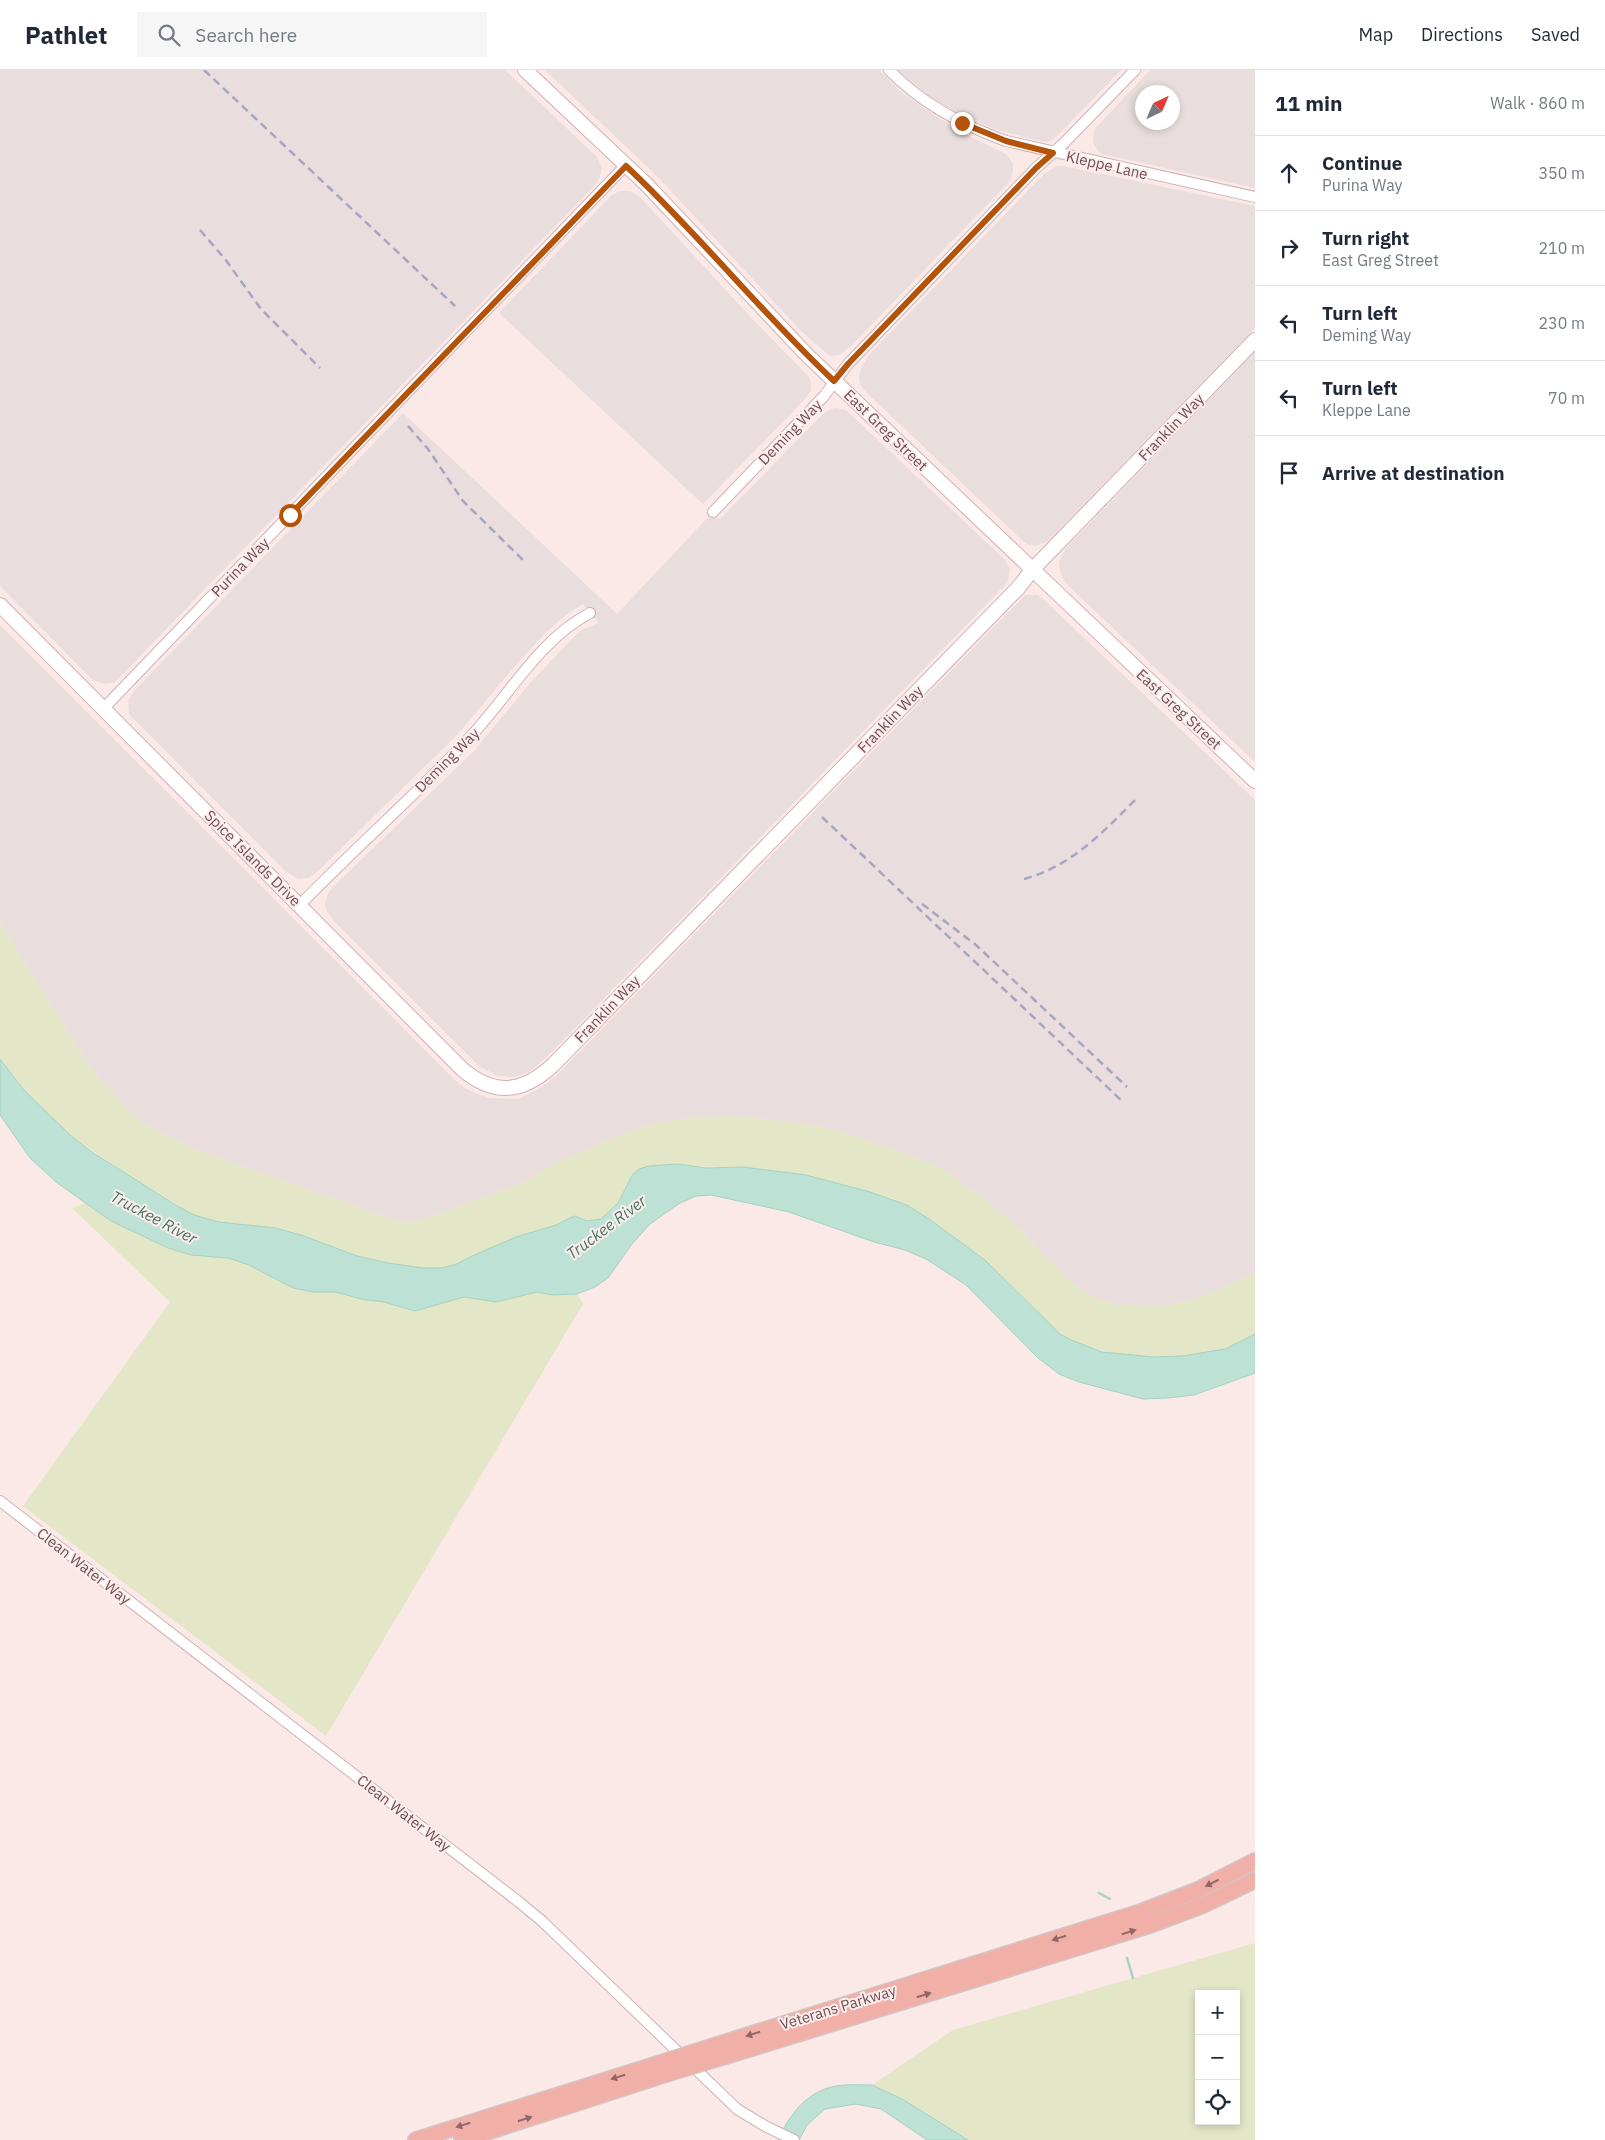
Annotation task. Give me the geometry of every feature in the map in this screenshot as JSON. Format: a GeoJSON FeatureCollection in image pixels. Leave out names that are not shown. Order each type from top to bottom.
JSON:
{"type":"FeatureCollection","features":[{"type":"Feature","properties":{"kind":"main road","name":"Veterans Parkway"},"geometry":{"type":"LineString","coordinates":[[722,2051],[1141,1912],[1198,1890],[1255,1861]]}},
{"type":"Feature","properties":{"kind":"main road","name":"Veterans Parkway"},"geometry":{"type":"LineString","coordinates":[[416,2140],[1147,1926],[1203,1904],[1255,1880]]}},
{"type":"Feature","properties":{"kind":"main road","name":"Veterans Parkway"},"geometry":{"type":"LineString","coordinates":[[462,2140],[667,2068]]}},
{"type":"Feature","properties":{"kind":"street","name":"East Greg Street"},"geometry":{"type":"LineString","coordinates":[[525,70],[665,204],[783,332],[1255,781]]}},
{"type":"Feature","properties":{"kind":"street","name":"Kleppe Lane"},"geometry":{"type":"LineString","coordinates":[[889,70],[918,97],[962,123],[1006,141],[1255,197]]}},
{"type":"Feature","properties":{"kind":"street","name":"Deming Way"},"geometry":{"type":"LineString","coordinates":[[713,512],[824,396],[848,364],[1036,168],[1136,70]]}},
{"type":"Feature","properties":{"kind":"street","name":"Purina Way"},"geometry":{"type":"LineString","coordinates":[[103,709],[626,166]]}},
{"type":"Feature","properties":{"kind":"street","name":"Franklin Way"},"geometry":{"type":"LineString","coordinates":[[517,1088],[531,1083],[552,1066],[1019,587],[1032,570],[1255,340]]}},
{"type":"Feature","properties":{"kind":"street","name":"Spice Islands Drive"},"geometry":{"type":"LineString","coordinates":[[0,605],[473,1078],[496,1087],[517,1088]]}},
{"type":"Feature","properties":{"kind":"street","name":"Deming Way"},"geometry":{"type":"LineString","coordinates":[[300,905],[472,736],[551,643],[573,623],[590,613]]}},
{"type":"Feature","properties":{"kind":"street","name":"Clean Water Way"},"geometry":{"type":"LineString","coordinates":[[0,1501],[519,1902],[562,1940],[724,2098],[752,2119],[794,2140]]}},
{"type":"Feature","properties":{"kind":"shaded area"},"geometry":{"type":"Polygon","coordinates":[[[0,70],[505,70],[597,157],[602,168],[595,185],[113,683],[105,684],[93,680],[0,586],[0,70]]]}},
{"type":"Feature","properties":{"kind":"shaded area"},"geometry":{"type":"Polygon","coordinates":[[[545,70],[879,70],[902,93],[933,114],[963,133],[1006,154],[1013,164],[1013,171],[1010,181],[850,347],[839,355],[830,356],[802,332],[657,176],[545,70]]]}},
{"type":"Feature","properties":{"kind":"shaded area"},"geometry":{"type":"Polygon","coordinates":[[[897,70],[1121,70],[1057,136],[1052,140],[1044,142],[994,129],[961,114],[932,98],[897,70]]]}},
{"type":"Feature","properties":{"kind":"shaded area"},"geometry":{"type":"Polygon","coordinates":[[[1150,70],[1255,70],[1255,188],[1102,154],[1093,143],[1094,130],[1135,86],[1135,130],[1180,130],[1180,85],[1136,85],[1150,70]]]}},
{"type":"Feature","properties":{"kind":"shaded area"},"geometry":{"type":"Polygon","coordinates":[[[1057,166],[1255,206],[1255,328],[1048,541],[1036,546],[1029,545],[1023,541],[865,391],[860,384],[859,377],[868,356],[1044,174],[1057,166]]]}},
{"type":"Feature","properties":{"kind":"shaded area"},"geometry":{"type":"Polygon","coordinates":[[[620,191],[630,191],[639,196],[758,325],[808,376],[811,382],[811,390],[805,399],[703,504],[499,313],[612,195],[620,191]]]}},
{"type":"Feature","properties":{"kind":"shaded area"},"geometry":{"type":"Polygon","coordinates":[[[1255,352],[1255,762],[1065,582],[1059,566],[1060,559],[1066,548],[1255,352]]]}},
{"type":"Feature","properties":{"kind":"shaded area"},"geometry":{"type":"Polygon","coordinates":[[[830,409],[846,410],[1005,560],[1010,569],[1008,582],[549,1055],[529,1072],[515,1077],[498,1076],[479,1066],[334,921],[326,910],[325,904],[333,887],[474,751],[531,682],[575,636],[582,630],[599,623],[583,604],[567,614],[547,631],[457,735],[309,878],[298,879],[285,871],[129,714],[128,701],[134,691],[403,413],[617,614],[712,513],[720,519],[822,415],[830,409]]]}},
{"type":"Feature","properties":{"kind":"shaded area"},"geometry":{"type":"Polygon","coordinates":[[[1025,595],[1041,597],[1255,800],[1255,1273],[1194,1300],[1162,1306],[1119,1304],[1096,1299],[1077,1287],[1060,1272],[1020,1229],[973,1190],[936,1165],[828,1128],[735,1116],[692,1118],[655,1123],[625,1133],[551,1165],[527,1181],[419,1221],[398,1221],[205,1153],[146,1126],[126,1109],[91,1068],[0,923],[0,625],[456,1081],[466,1089],[488,1098],[518,1099],[539,1089],[556,1076],[1025,595]]]}},
{"type":"Feature","properties":{"kind":"shaded area"},"geometry":{"type":"Polygon","coordinates":[[[0,923],[91,1068],[126,1109],[146,1126],[205,1153],[398,1221],[419,1221],[527,1181],[551,1165],[625,1133],[655,1123],[692,1118],[735,1116],[784,1121],[828,1128],[936,1165],[973,1190],[1020,1229],[1060,1272],[1077,1287],[1096,1299],[1119,1304],[1162,1306],[1194,1300],[1255,1273],[1255,1334],[1235,1345],[1185,1357],[1131,1356],[1081,1344],[1060,1334],[985,1260],[929,1219],[893,1199],[870,1192],[742,1167],[649,1166],[618,1203],[601,1219],[587,1221],[570,1218],[556,1225],[516,1237],[457,1264],[442,1268],[423,1268],[388,1263],[357,1256],[304,1236],[276,1228],[220,1222],[194,1215],[137,1181],[70,1135],[23,1089],[0,1059],[0,923]]]}},
{"type":"Feature","properties":{"kind":"shaded area"},"geometry":{"type":"Polygon","coordinates":[[[86,1203],[111,1221],[168,1248],[191,1255],[228,1258],[249,1265],[293,1288],[314,1292],[336,1292],[361,1299],[384,1302],[415,1311],[464,1297],[496,1302],[537,1292],[552,1295],[577,1294],[583,1304],[326,1736],[23,1506],[170,1302],[72,1208],[86,1203]]]}},
{"type":"Feature","properties":{"kind":"shaded area"},"geometry":{"type":"Polygon","coordinates":[[[1255,1943],[1255,2140],[968,2140],[904,2100],[872,2085],[953,2030],[1255,1943]]]}},
{"type":"Feature","properties":{"kind":"water","name":"Truckee River"},"geometry":{"type":"Polygon","coordinates":[[[0,1059],[23,1089],[70,1135],[92,1152],[174,1204],[194,1215],[219,1222],[276,1228],[304,1236],[357,1256],[388,1263],[423,1268],[442,1268],[457,1264],[516,1237],[556,1225],[575,1216],[587,1221],[601,1219],[618,1203],[633,1174],[639,1169],[649,1166],[678,1164],[706,1168],[743,1167],[806,1175],[870,1192],[907,1205],[985,1260],[1060,1334],[1071,1340],[1102,1352],[1153,1357],[1182,1356],[1225,1349],[1255,1334],[1255,1373],[1194,1395],[1168,1398],[1143,1399],[1079,1382],[1059,1374],[1038,1358],[966,1285],[926,1259],[905,1250],[874,1242],[789,1212],[711,1195],[696,1196],[680,1203],[649,1225],[632,1244],[608,1278],[595,1287],[577,1294],[552,1295],[537,1292],[496,1302],[464,1297],[415,1311],[384,1302],[361,1299],[336,1292],[314,1292],[293,1288],[249,1265],[228,1258],[191,1255],[168,1248],[111,1221],[56,1182],[30,1158],[0,1115],[0,1059]]]}},
{"type":"Feature","properties":{"kind":"water"},"geometry":{"type":"Polygon","coordinates":[[[840,2085],[872,2085],[904,2100],[968,2140],[927,2140],[881,2109],[856,2104],[825,2109],[807,2125],[799,2140],[778,2140],[800,2105],[816,2093],[840,2085]]]}},
{"type":"Feature","properties":{"kind":"waterway"},"geometry":{"type":"LineString","coordinates":[[1099,1893],[1110,1899]]}},
{"type":"Feature","properties":{"kind":"waterway"},"geometry":{"type":"LineString","coordinates":[[1127,1958],[1133,1978]]}},
{"type":"Feature","properties":{"kind":"railway"},"geometry":{"type":"LineString","coordinates":[[204,70],[455,306]]}},
{"type":"Feature","properties":{"kind":"railway"},"geometry":{"type":"LineString","coordinates":[[200,230],[225,259],[261,309],[320,368]]}},
{"type":"Feature","properties":{"kind":"railway"},"geometry":{"type":"LineString","coordinates":[[408,426],[428,449],[463,501],[526,563]]}},
{"type":"Feature","properties":{"kind":"railway"},"geometry":{"type":"LineString","coordinates":[[1024,879],[1057,866],[1072,857],[1099,835],[1137,798]]}},
{"type":"Feature","properties":{"kind":"railway"},"geometry":{"type":"LineString","coordinates":[[822,817],[1122,1101]]}},
{"type":"Feature","properties":{"kind":"railway"},"geometry":{"type":"LineString","coordinates":[[922,904],[976,945],[1127,1087]]}},
{"type":"Feature","properties":{"kind":"route"},"geometry":{"type":"LineString","coordinates":[[290,515],[626,166],[671,210],[773,322],[834,381],[848,364],[1036,168],[1053,153],[1006,141],[982,133],[962,123]]}}]}
